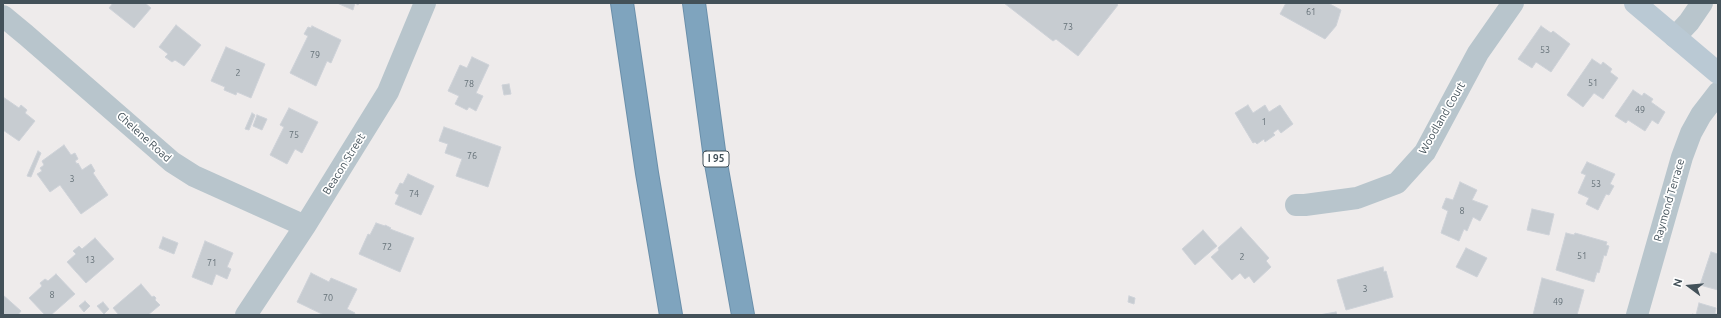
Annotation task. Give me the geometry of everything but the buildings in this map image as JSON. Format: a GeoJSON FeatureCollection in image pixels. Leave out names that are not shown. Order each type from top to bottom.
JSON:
{"type":"FeatureCollection","features":[{"type":"Feature","properties":{"kind":"highway"},"geometry":{"type":"LineString","coordinates":[[622,3],[647,173],[671,315]]}},
{"type":"Feature","properties":{"kind":"highway","name":"I 95"},"geometry":{"type":"LineString","coordinates":[[694,3],[715,158],[743,315]]}},
{"type":"Feature","properties":{"kind":"main road"},"geometry":{"type":"LineString","coordinates":[[1635,3],[1718,73]]}},
{"type":"Feature","properties":{"kind":"street","name":"Beacon Street"},"geometry":{"type":"LineString","coordinates":[[246,315],[305,226],[388,92],[425,3]]}},
{"type":"Feature","properties":{"kind":"street","name":"Woodland Court"},"geometry":{"type":"LineString","coordinates":[[1296,205],[1357,198],[1397,184],[1425,152],[1478,53],[1514,3]]}},
{"type":"Feature","properties":{"kind":"street"},"geometry":{"type":"LineString","coordinates":[[1675,37],[1689,22],[1702,3]]}},
{"type":"Feature","properties":{"kind":"street","name":"Chelene Road"},"geometry":{"type":"LineString","coordinates":[[3,16],[172,162],[194,176],[305,226]]}},
{"type":"Feature","properties":{"kind":"street","name":"Raymond Terrace"},"geometry":{"type":"LineString","coordinates":[[1637,315],[1682,157],[1691,133],[1701,116],[1718,93]]}}]}
